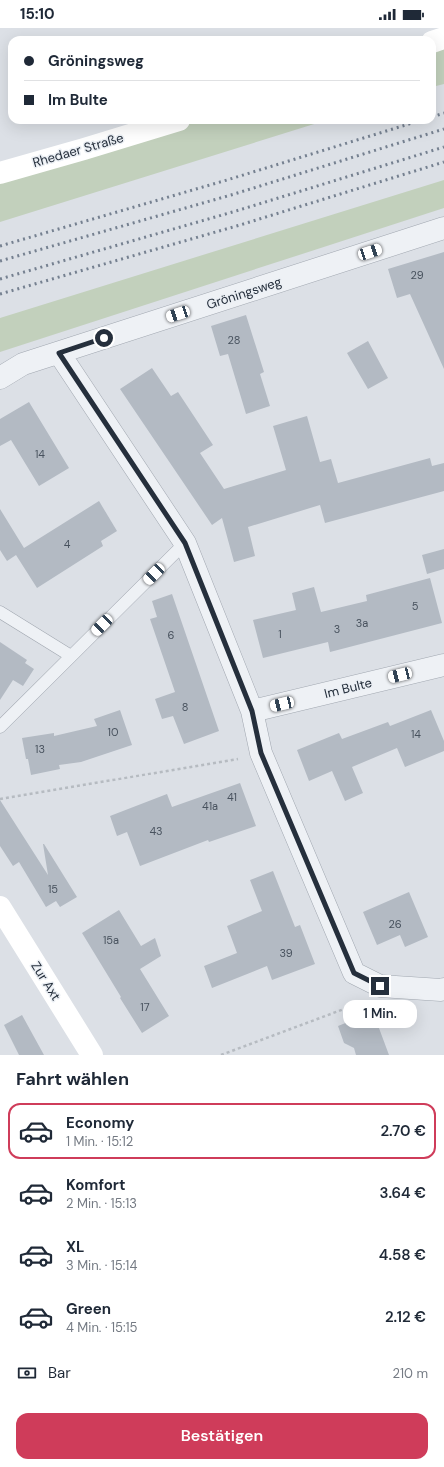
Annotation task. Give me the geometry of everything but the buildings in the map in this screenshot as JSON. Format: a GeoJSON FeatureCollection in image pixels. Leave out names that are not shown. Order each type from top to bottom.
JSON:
{"type":"FeatureCollection","features":[{"type":"Feature","properties":{"kind":"street","name":"Rhedaer Straße"},"geometry":{"type":"LineString","coordinates":[[0,173],[165,124]]}},
{"type":"Feature","properties":{"kind":"street","name":"Gröningsweg"},"geometry":{"type":"LineString","coordinates":[[0,378],[23,364],[444,228]]}},
{"type":"Feature","properties":{"kind":"street"},"geometry":{"type":"LineString","coordinates":[[59,353],[185,543],[252,711],[261,753],[354,973],[380,986],[444,989]]}},
{"type":"Feature","properties":{"kind":"street","name":"Im Bulte"},"geometry":{"type":"LineString","coordinates":[[252,711],[444,664]]}},
{"type":"Feature","properties":{"kind":"street","name":"Zur Axt"},"geometry":{"type":"LineString","coordinates":[[0,907],[92,1055]]}},
{"type":"Feature","properties":{"kind":"lane"},"geometry":{"type":"LineString","coordinates":[[0,727],[185,543]]}},
{"type":"Feature","properties":{"kind":"lane"},"geometry":{"type":"LineString","coordinates":[[0,612],[71,656]]}},
{"type":"Feature","properties":{"kind":"path"},"geometry":{"type":"LineString","coordinates":[[0,799],[235,760],[261,753]]}},
{"type":"Feature","properties":{"kind":"path"},"geometry":{"type":"LineString","coordinates":[[221,1055],[376,997],[380,986]]}},
{"type":"Feature","properties":{"kind":"green space"},"geometry":{"type":"Polygon","coordinates":[[[444,43],[444,84],[436,86],[436,46],[444,43]]]}},
{"type":"Feature","properties":{"kind":"green space"},"geometry":{"type":"Polygon","coordinates":[[[182,124],[314,124],[0,222],[0,180],[182,124]]]}},
{"type":"Feature","properties":{"kind":"green space"},"geometry":{"type":"Polygon","coordinates":[[[444,180],[444,208],[0,352],[0,318],[444,180]]]}},
{"type":"Feature","properties":{"kind":"railway"},"geometry":{"type":"LineString","coordinates":[[436,116],[444,113]]}},
{"type":"Feature","properties":{"kind":"railway"},"geometry":{"type":"LineString","coordinates":[[0,246],[227,180],[409,124]]}},
{"type":"Feature","properties":{"kind":"railway"},"geometry":{"type":"LineString","coordinates":[[0,261],[231,195],[444,129]]}},
{"type":"Feature","properties":{"kind":"railway"},"geometry":{"type":"LineString","coordinates":[[0,279],[236,211],[444,147]]}},
{"type":"Feature","properties":{"kind":"railway"},"geometry":{"type":"LineString","coordinates":[[0,294],[240,225],[444,162]]}},
{"type":"Feature","properties":{"kind":"route"},"geometry":{"type":"LineString","coordinates":[[104,338],[59,353],[185,543],[252,711],[261,753],[354,973],[380,986]]}}]}
